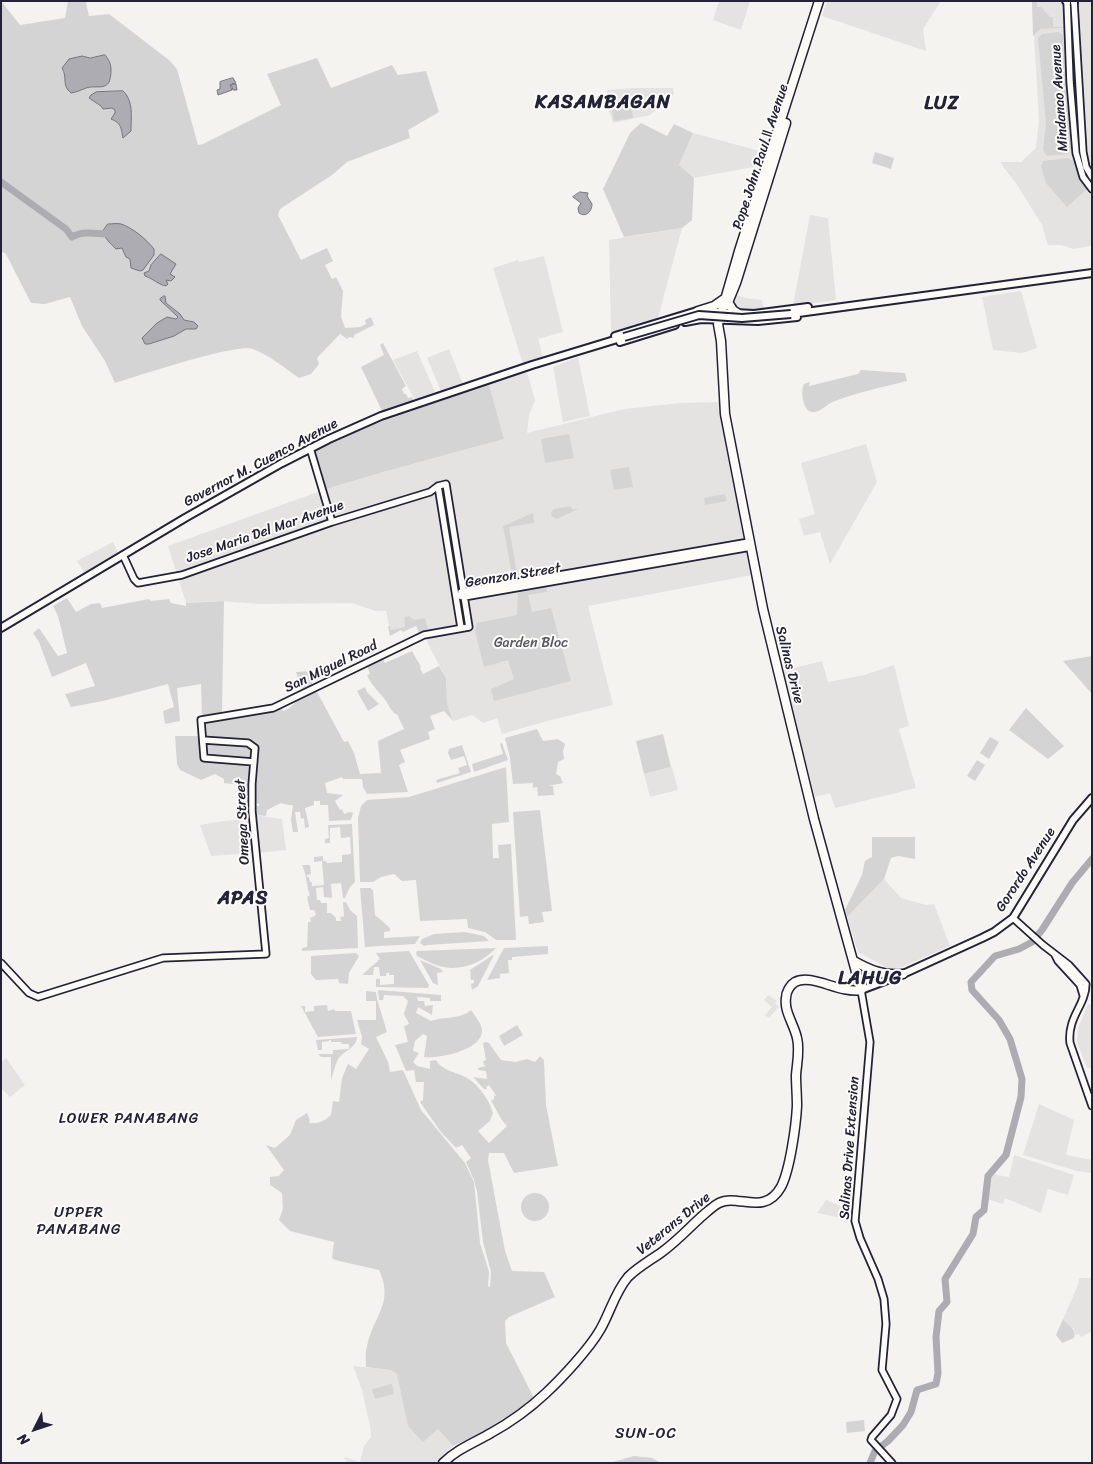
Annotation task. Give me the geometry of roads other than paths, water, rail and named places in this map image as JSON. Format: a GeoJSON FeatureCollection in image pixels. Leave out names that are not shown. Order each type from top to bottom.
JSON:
{"type":"FeatureCollection","features":[{"type":"Feature","properties":{"kind":"main road","name":"Pope John Paul Ⅱ Avenue"},"geometry":{"type":"LineString","coordinates":[[722,316],[819,1]]}},
{"type":"Feature","properties":{"kind":"main road","name":"Pope John Paul Ⅱ Avenue"},"geometry":{"type":"LineString","coordinates":[[726,301],[824,1]]}},
{"type":"Feature","properties":{"kind":"main road"},"geometry":{"type":"LineString","coordinates":[[722,316],[743,322],[791,318],[844,310],[862,305],[1064,277],[1092,271]]}},
{"type":"Feature","properties":{"kind":"main road"},"geometry":{"type":"LineString","coordinates":[[1029,282],[1032,279],[1092,271]]}},
{"type":"Feature","properties":{"kind":"main road"},"geometry":{"type":"LineString","coordinates":[[1029,282],[1034,284],[1092,277]]}},
{"type":"Feature","properties":{"kind":"main road"},"geometry":{"type":"LineString","coordinates":[[698,319],[701,315],[698,311],[726,301],[733,310],[741,314]]}},
{"type":"Feature","properties":{"kind":"main road"},"geometry":{"type":"LineString","coordinates":[[722,316],[843,303],[862,305]]}},
{"type":"Feature","properties":{"kind":"main road","name":"Governor M. Cuenco Avenue"},"geometry":{"type":"LineString","coordinates":[[1,628],[185,518],[310,448],[381,416],[579,350],[699,315],[710,314],[742,318],[862,305]]}},
{"type":"Feature","properties":{"kind":"main road","name":"Governor M. Cuenco Avenue"},"geometry":{"type":"LineString","coordinates":[[579,350],[623,333],[698,311],[722,316]]}},
{"type":"Feature","properties":{"kind":"main road"},"geometry":{"type":"LineString","coordinates":[[741,314],[740,318],[743,322]]}},
{"type":"Feature","properties":{"kind":"main road","name":"Governor M. Cuenco Avenue"},"geometry":{"type":"LineString","coordinates":[[579,350],[585,352],[698,319],[722,316]]}},
{"type":"Feature","properties":{"kind":"main road","name":"Salinas Drive"},"geometry":{"type":"LineString","coordinates":[[722,316],[721,341],[725,414],[762,609],[814,819],[861,990]]}},
{"type":"Feature","properties":{"kind":"main road","name":"Gorordo Avenue"},"geometry":{"type":"LineString","coordinates":[[861,990],[903,974],[988,935],[1013,918],[1073,820],[1092,798]]}},
{"type":"Feature","properties":{"kind":"main road"},"geometry":{"type":"LineString","coordinates":[[854,961],[880,973],[891,975],[903,974]]}},
{"type":"Feature","properties":{"kind":"main road","name":"Veterans Drive"},"geometry":{"type":"LineString","coordinates":[[443,1463],[465,1447],[510,1422],[537,1401],[600,1331],[618,1292],[628,1277],[676,1241],[719,1202],[755,1203],[763,1201],[776,1193],[785,1173],[797,1106],[798,1047],[797,1038],[786,1006],[788,992],[792,984],[803,980],[811,980],[844,991],[861,990]]}},
{"type":"Feature","properties":{"kind":"street","name":"Mindanao Avenue"},"geometry":{"type":"LineString","coordinates":[[1070,1],[1083,152],[1086,166],[1092,177]]}},
{"type":"Feature","properties":{"kind":"street","name":"Mindanao Avenue"},"geometry":{"type":"LineString","coordinates":[[1070,1],[1070,82],[1076,153],[1082,176],[1092,189]]}},
{"type":"Feature","properties":{"kind":"street"},"geometry":{"type":"LineString","coordinates":[[310,448],[332,522]]}},
{"type":"Feature","properties":{"kind":"street","name":"Jose Maria Del Mar Avenue"},"geometry":{"type":"LineString","coordinates":[[123,555],[134,579],[138,583],[182,575],[332,522],[430,492],[438,486],[446,484],[447,493],[430,492]]}},
{"type":"Feature","properties":{"kind":"street"},"geometry":{"type":"LineString","coordinates":[[438,486],[461,628]]}},
{"type":"Feature","properties":{"kind":"street"},"geometry":{"type":"LineString","coordinates":[[447,493],[463,594]]}},
{"type":"Feature","properties":{"kind":"street","name":"Geonzon Street"},"geometry":{"type":"LineString","coordinates":[[456,595],[750,544]]}},
{"type":"Feature","properties":{"kind":"street","name":"San Miguel Road"},"geometry":{"type":"LineString","coordinates":[[203,740],[201,720],[274,708],[424,635],[469,627],[463,594]]}},
{"type":"Feature","properties":{"kind":"street"},"geometry":{"type":"LineString","coordinates":[[203,740],[204,758],[254,762]]}},
{"type":"Feature","properties":{"kind":"street","name":"Omega Street"},"geometry":{"type":"LineString","coordinates":[[1,963],[29,994],[38,997],[163,958],[266,954],[252,811],[255,748],[248,743],[203,740]]}},
{"type":"Feature","properties":{"kind":"street"},"geometry":{"type":"LineString","coordinates":[[1013,918],[1069,965],[1086,984],[1086,991],[1070,1023],[1069,1033],[1070,1043],[1092,1106]]}},
{"type":"Feature","properties":{"kind":"street","name":"Salinas Drive Extension"},"geometry":{"type":"LineString","coordinates":[[861,990],[870,1042],[855,1221],[884,1299],[886,1324],[882,1370],[897,1399],[891,1415],[871,1440],[892,1463]]}},
{"type":"Feature","properties":{"kind":"waterway"},"geometry":{"type":"LineString","coordinates":[[1,182],[66,229],[72,237],[83,233],[104,234]]}},
{"type":"Feature","properties":{"kind":"waterway"},"geometry":{"type":"LineString","coordinates":[[870,1463],[875,1451],[888,1441],[903,1425],[911,1412],[917,1390],[936,1384],[938,1373],[936,1337],[939,1311],[947,1302],[945,1279],[973,1234],[976,1217],[984,1210],[988,1176],[1006,1155],[1021,1097],[1022,1079],[1010,1039],[999,1020],[972,990],[971,982],[995,956],[1019,949],[1032,942],[1042,930],[1072,883],[1092,859]]}},
{"type":"Feature","properties":{"kind":"district","name":"KASAMBAGAN"},"geometry":{"type":"Point","coordinates":[603,103]}},
{"type":"Feature","properties":{"kind":"district","name":"LUZ"},"geometry":{"type":"Point","coordinates":[942,104]}},
{"type":"Feature","properties":{"kind":"district","name":"APAS"},"geometry":{"type":"Point","coordinates":[243,899]}},
{"type":"Feature","properties":{"kind":"district","name":"LAHUG"},"geometry":{"type":"Point","coordinates":[870,979]}},
{"type":"Feature","properties":{"kind":"district","name":"LOWER PANABANG"},"geometry":{"type":"Point","coordinates":[129,1119]}},
{"type":"Feature","properties":{"kind":"district","name":"UPPER PANABANG"},"geometry":{"type":"Point","coordinates":[79,1222]}},
{"type":"Feature","properties":{"kind":"district","name":"SUN-OC"},"geometry":{"type":"Point","coordinates":[646,1434]}},
{"type":"Feature","properties":{"kind":"park label","name":"Garden Bloc"},"geometry":{"type":"Point","coordinates":[531,643]}}]}
